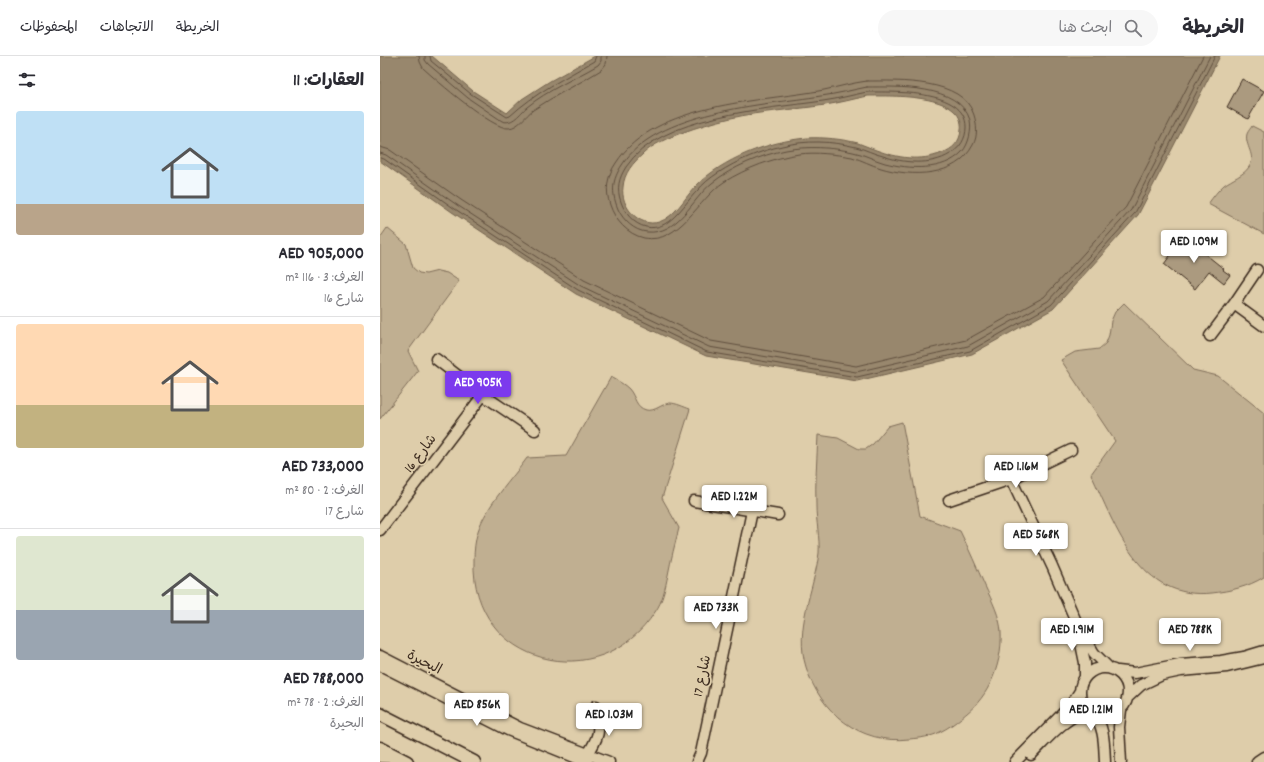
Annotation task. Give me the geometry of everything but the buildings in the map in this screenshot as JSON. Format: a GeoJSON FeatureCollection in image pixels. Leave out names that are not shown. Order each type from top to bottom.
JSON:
{"type":"FeatureCollection","features":[{"type":"Feature","properties":{"kind":"street"},"geometry":{"type":"LineString","coordinates":[[1210,336],[1257,270]]}},
{"type":"Feature","properties":{"kind":"street"},"geometry":{"type":"LineString","coordinates":[[1234,304],[1264,326]]}},
{"type":"Feature","properties":{"kind":"street"},"geometry":{"type":"LineString","coordinates":[[436,359],[484,395],[535,430]]}},
{"type":"Feature","properties":{"kind":"street","name":"شارع 16"},"geometry":{"type":"LineString","coordinates":[[380,530],[484,395]]}},
{"type":"Feature","properties":{"kind":"street"},"geometry":{"type":"LineString","coordinates":[[949,500],[1011,479],[1072,450]]}},
{"type":"Feature","properties":{"kind":"street"},"geometry":{"type":"LineString","coordinates":[[1011,479],[1052,566],[1078,626],[1094,653],[1127,682],[1128,697],[1121,710],[1119,719],[1121,762]]}},
{"type":"Feature","properties":{"kind":"street"},"geometry":{"type":"LineString","coordinates":[[694,501],[778,515]]}},
{"type":"Feature","properties":{"kind":"street","name":"شارع 17"},"geometry":{"type":"LineString","coordinates":[[700,759],[752,511]]}},
{"type":"Feature","properties":{"kind":"street"},"geometry":{"type":"LineString","coordinates":[[1078,626],[1085,663],[1085,677]]}},
{"type":"Feature","properties":{"kind":"street"},"geometry":{"type":"LineString","coordinates":[[1026,757],[1071,705],[1080,692],[1082,681],[1094,670],[1104,667],[1135,673],[1180,664],[1229,663],[1264,651]]}},
{"type":"Feature","properties":{"kind":"street","name":"البحيرة"},"geometry":{"type":"LineString","coordinates":[[380,656],[412,677],[468,706],[587,759],[609,762]]}},
{"type":"Feature","properties":{"kind":"street"},"geometry":{"type":"LineString","coordinates":[[1128,697],[1145,683],[1162,675],[1264,658]]}},
{"type":"Feature","properties":{"kind":"street","name":"البحيرة"},"geometry":{"type":"LineString","coordinates":[[380,665],[412,677]]}},
{"type":"Feature","properties":{"kind":"street"},"geometry":{"type":"LineString","coordinates":[[1080,692],[1084,704],[1099,722],[1103,734],[1105,762]]}},
{"type":"Feature","properties":{"kind":"street"},"geometry":{"type":"LineString","coordinates":[[587,759],[599,732],[600,723],[596,706]]}},
{"type":"Feature","properties":{"kind":"street"},"geometry":{"type":"LineString","coordinates":[[1015,762],[1026,757],[1075,714],[1091,712],[1100,716],[1108,716],[1121,710]]}},
{"type":"Feature","properties":{"kind":"street"},"geometry":{"type":"LineString","coordinates":[[380,714],[474,762]]}},
{"type":"Feature","properties":{"kind":"street"},"geometry":{"type":"LineString","coordinates":[[1103,734],[1119,732]]}},
{"type":"Feature","properties":{"kind":"street"},"geometry":{"type":"LineString","coordinates":[[380,748],[404,760]]}},
{"type":"Feature","properties":{"kind":"street"},"geometry":{"type":"LineString","coordinates":[[380,757],[404,760]]}},
{"type":"Feature","properties":{"kind":"street"},"geometry":{"type":"LineString","coordinates":[[1258,762],[1264,758]]}},
{"type":"Feature","properties":{"kind":"shaded area"},"geometry":{"type":"Polygon","coordinates":[[[1252,126],[1264,132],[1264,234],[1208,204],[1222,187],[1241,175],[1249,167],[1252,159],[1247,142],[1247,133],[1252,126]]]}},
{"type":"Feature","properties":{"kind":"shaded area"},"geometry":{"type":"Polygon","coordinates":[[[387,228],[406,244],[413,268],[419,273],[426,274],[438,271],[447,273],[459,281],[408,351],[418,371],[380,419],[380,238],[387,228]]]}},
{"type":"Feature","properties":{"kind":"shaded area"},"geometry":{"type":"Polygon","coordinates":[[[1124,303],[1193,370],[1218,376],[1264,413],[1264,577],[1252,583],[1232,590],[1212,593],[1187,592],[1166,585],[1148,573],[1134,556],[1121,537],[1100,495],[1091,474],[1115,441],[1061,360],[1075,352],[1099,349],[1106,343],[1111,321],[1115,312],[1124,303]]]}},
{"type":"Feature","properties":{"kind":"shaded area"},"geometry":{"type":"Polygon","coordinates":[[[611,377],[629,389],[642,409],[652,410],[670,403],[690,409],[662,498],[679,528],[665,590],[655,612],[631,639],[603,655],[573,661],[542,658],[515,645],[493,625],[478,596],[474,560],[477,534],[493,502],[527,458],[566,456],[611,377]]]}},
{"type":"Feature","properties":{"kind":"shaded area"},"geometry":{"type":"Polygon","coordinates":[[[902,422],[920,516],[960,531],[999,620],[1001,645],[999,658],[990,684],[978,702],[959,720],[933,735],[909,739],[891,739],[874,737],[859,731],[844,722],[832,711],[821,698],[812,683],[806,667],[802,638],[806,610],[819,553],[816,512],[818,435],[838,438],[859,449],[866,449],[873,444],[888,426],[902,422]]]}},
{"type":"Feature","properties":{"kind":"water"},"geometry":{"type":"Polygon","coordinates":[[[380,56],[432,56],[473,91],[507,113],[522,99],[550,81],[595,56],[1220,56],[1138,215],[1053,309],[972,354],[857,381],[706,356],[576,294],[452,212],[380,161],[380,56]],[[868,96],[825,105],[766,112],[725,120],[687,131],[656,144],[647,150],[636,161],[625,177],[623,194],[628,208],[638,219],[652,223],[659,222],[670,216],[692,190],[707,176],[747,153],[777,143],[807,138],[839,139],[858,143],[892,155],[917,158],[934,156],[942,153],[953,147],[959,138],[961,130],[959,118],[952,109],[940,103],[909,97],[868,96]]]}}]}
